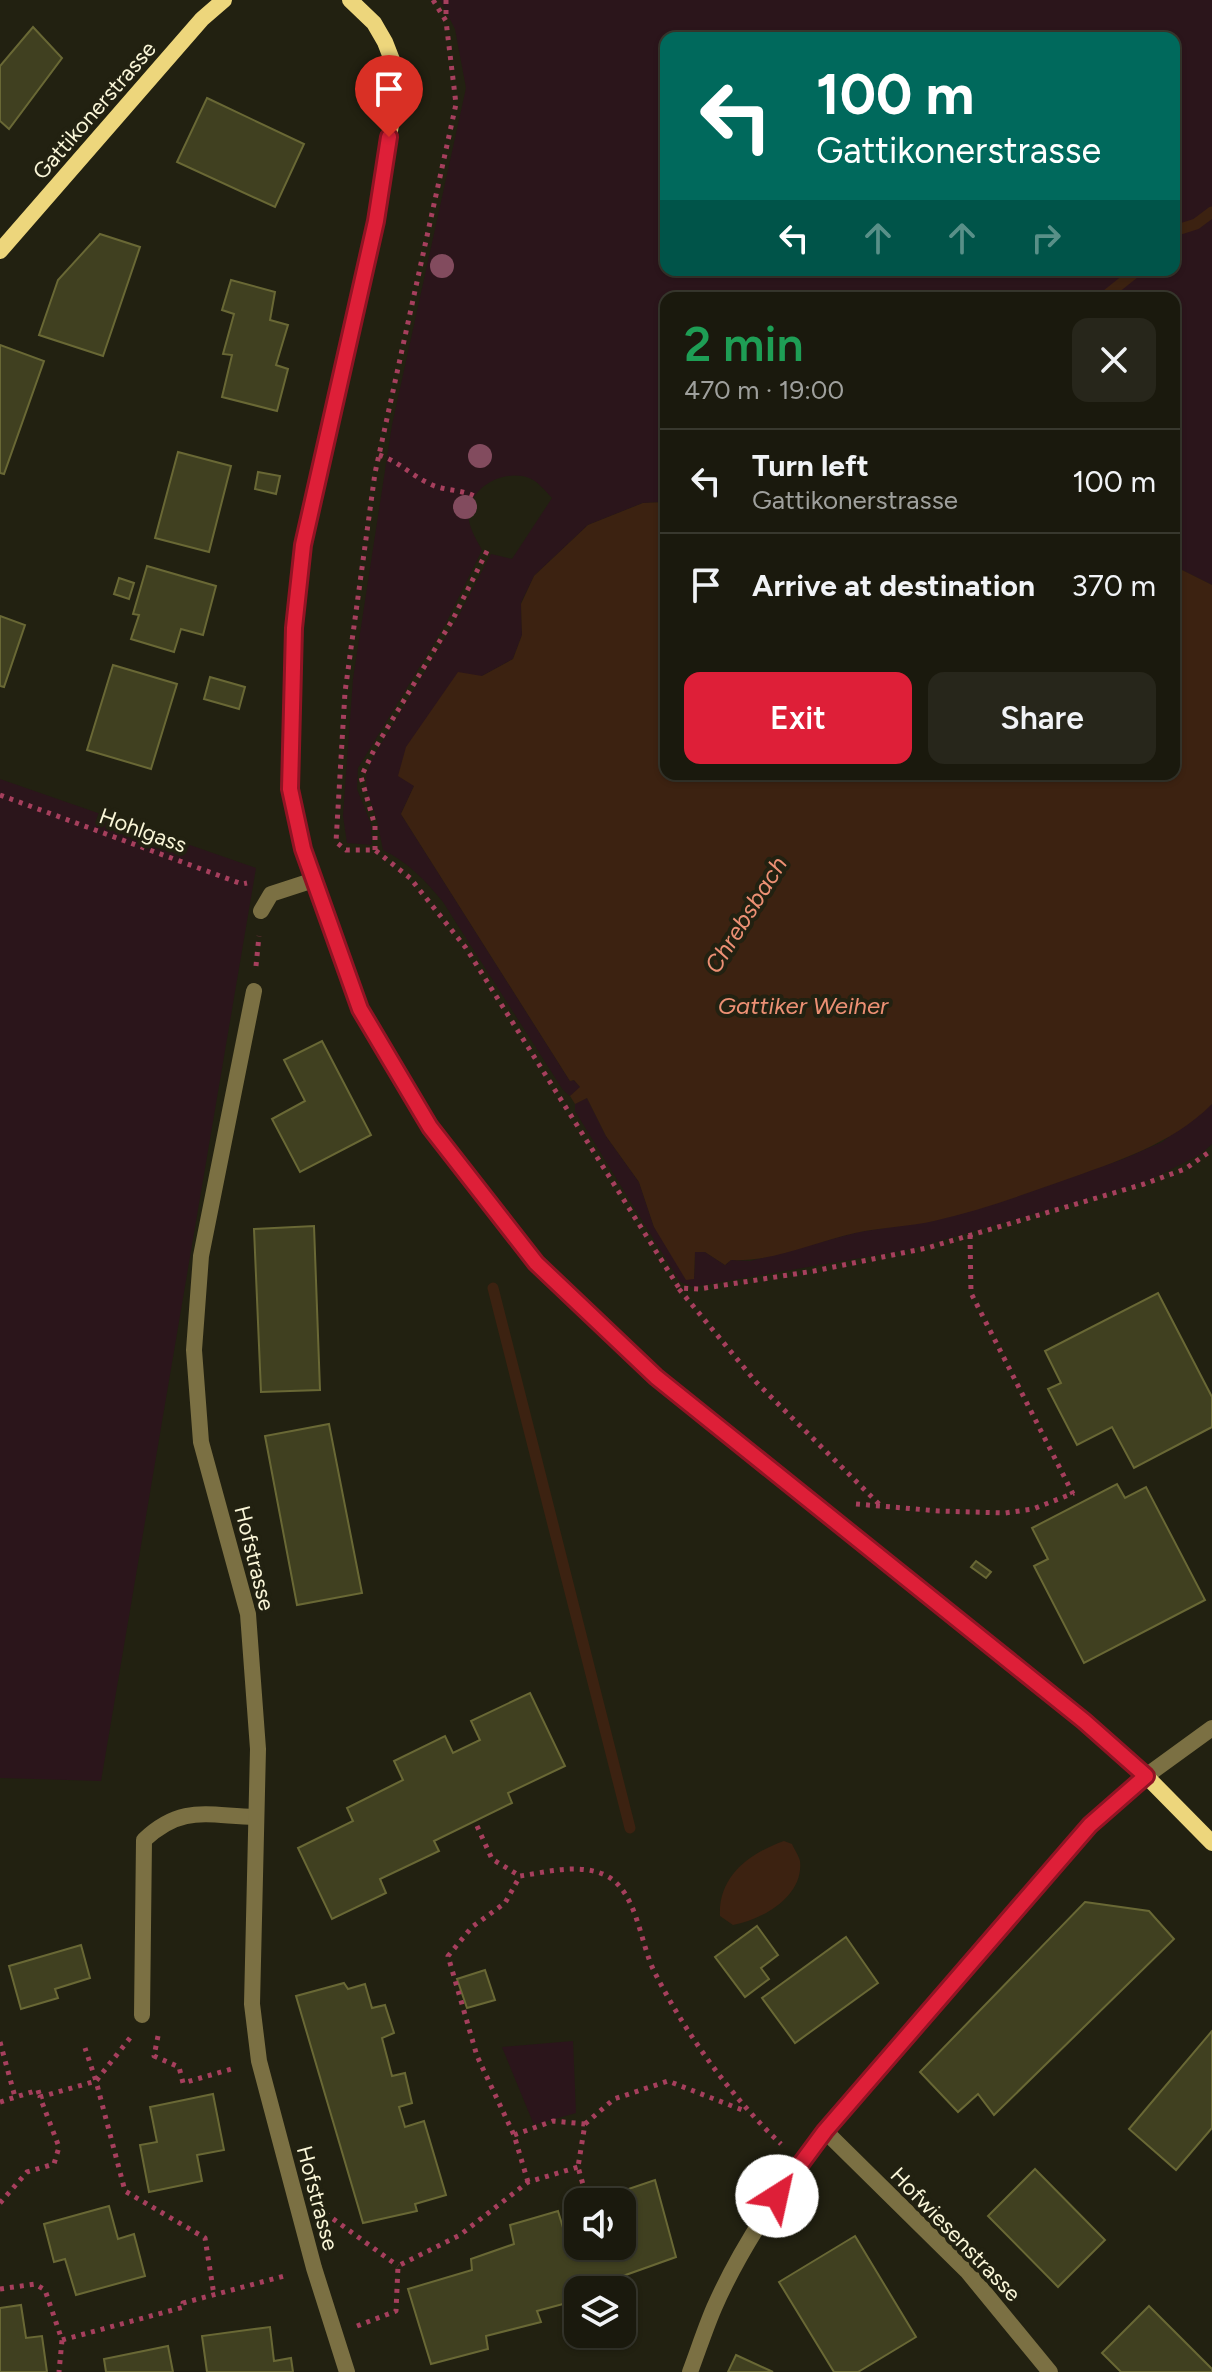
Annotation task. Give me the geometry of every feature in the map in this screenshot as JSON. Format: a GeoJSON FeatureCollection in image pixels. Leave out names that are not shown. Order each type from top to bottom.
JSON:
{"type":"FeatureCollection","features":[{"type":"Feature","properties":{"kind":"main road","name":"Gattikonerstrasse"},"geometry":{"type":"LineString","coordinates":[[0,251],[202,19],[224,0]]}},
{"type":"Feature","properties":{"kind":"main road"},"geometry":{"type":"LineString","coordinates":[[350,0],[374,23],[385,42],[392,60],[396,92],[376,221],[303,545],[294,628],[290,789],[303,849],[360,1009],[430,1127],[536,1263],[656,1377],[1084,1721],[1146,1776],[1212,1843]]}},
{"type":"Feature","properties":{"kind":"street"},"geometry":{"type":"LineString","coordinates":[[261,911],[271,894],[314,880]]}},
{"type":"Feature","properties":{"kind":"street","name":"Hofstrasse"},"geometry":{"type":"LineString","coordinates":[[254,991],[201,1256],[194,1350],[201,1442],[248,1614],[258,1749],[252,2004],[259,2061],[314,2268],[347,2372]]}},
{"type":"Feature","properties":{"kind":"street"},"geometry":{"type":"LineString","coordinates":[[690,2372],[714,2308],[751,2236],[790,2176],[825,2131],[1090,1825],[1146,1776],[1212,1728]]}},
{"type":"Feature","properties":{"kind":"street"},"geometry":{"type":"LineString","coordinates":[[142,2015],[144,1840],[160,1825],[191,1813],[255,1817]]}},
{"type":"Feature","properties":{"kind":"street","name":"Hofwiesenstrasse"},"geometry":{"type":"LineString","coordinates":[[825,2131],[967,2271],[1050,2372]]}},
{"type":"Feature","properties":{"kind":"path"},"geometry":{"type":"LineString","coordinates":[[433,0],[446,21]]}},
{"type":"Feature","properties":{"kind":"path"},"geometry":{"type":"LineString","coordinates":[[446,0],[456,104],[379,455],[345,692],[336,842],[346,850],[375,850],[410,878],[466,948],[679,1288],[756,1382],[880,1505]]}},
{"type":"Feature","properties":{"kind":"path"},"geometry":{"type":"LineString","coordinates":[[379,455],[393,459],[434,486],[466,491],[474,496]]}},
{"type":"Feature","properties":{"kind":"path"},"geometry":{"type":"LineString","coordinates":[[375,850],[375,826],[361,777],[453,619],[488,549]]}},
{"type":"Feature","properties":{"kind":"path","name":"Hohlgass"},"geometry":{"type":"LineString","coordinates":[[0,795],[242,884],[254,882]]}},
{"type":"Feature","properties":{"kind":"path"},"geometry":{"type":"LineString","coordinates":[[254,991],[261,911]]}},
{"type":"Feature","properties":{"kind":"path"},"geometry":{"type":"LineString","coordinates":[[679,1288],[699,1289],[814,1271],[927,1248],[1144,1184],[1185,1169],[1212,1150]]}},
{"type":"Feature","properties":{"kind":"path"},"geometry":{"type":"LineString","coordinates":[[828,1514],[859,1503],[939,1511],[1005,1513],[1033,1509],[1074,1493],[971,1293],[970,1235]]}},
{"type":"Feature","properties":{"kind":"path"},"geometry":{"type":"LineString","coordinates":[[477,1826],[492,1859],[520,1876],[574,1868],[607,1875],[630,1899],[653,1969],[683,2021],[747,2112],[781,2144]]}},
{"type":"Feature","properties":{"kind":"path"},"geometry":{"type":"LineString","coordinates":[[520,1876],[505,1903],[472,1927],[448,1956],[477,2056],[514,2135],[528,2182]]}},
{"type":"Feature","properties":{"kind":"path"},"geometry":{"type":"LineString","coordinates":[[40,2097],[96,2081],[132,2035],[142,2015],[153,2022],[158,2036],[154,2056],[179,2067],[183,2083],[259,2061]]}},
{"type":"Feature","properties":{"kind":"path"},"geometry":{"type":"LineString","coordinates":[[0,2042],[15,2097]]}},
{"type":"Feature","properties":{"kind":"path"},"geometry":{"type":"LineString","coordinates":[[85,2048],[125,2191],[205,2238],[214,2295]]}},
{"type":"Feature","properties":{"kind":"path"},"geometry":{"type":"LineString","coordinates":[[584,2188],[578,2167],[585,2124],[614,2099],[668,2081],[747,2112]]}},
{"type":"Feature","properties":{"kind":"path"},"geometry":{"type":"LineString","coordinates":[[0,2102],[38,2090],[59,2147],[54,2164],[27,2172],[0,2203]]}},
{"type":"Feature","properties":{"kind":"path"},"geometry":{"type":"LineString","coordinates":[[514,2135],[553,2121],[585,2124]]}},
{"type":"Feature","properties":{"kind":"path"},"geometry":{"type":"LineString","coordinates":[[398,2266],[460,2235],[528,2182],[578,2167]]}},
{"type":"Feature","properties":{"kind":"path"},"geometry":{"type":"LineString","coordinates":[[300,2217],[328,2213],[361,2241],[398,2266]]}},
{"type":"Feature","properties":{"kind":"path"},"geometry":{"type":"LineString","coordinates":[[333,2334],[396,2311],[398,2266]]}},
{"type":"Feature","properties":{"kind":"path"},"geometry":{"type":"LineString","coordinates":[[62,2340],[314,2268]]}},
{"type":"Feature","properties":{"kind":"path"},"geometry":{"type":"LineString","coordinates":[[0,2289],[35,2284],[45,2290],[62,2340],[59,2372]]}},
{"type":"Feature","properties":{"kind":"shaded area"},"geometry":{"type":"Polygon","coordinates":[[[440,0],[1212,0],[1212,585],[1180,569],[1180,292],[660,292],[660,502],[643,503],[588,525],[534,576],[521,603],[522,635],[513,659],[482,676],[414,786],[401,814],[570,1081],[574,1080],[581,1088],[570,1096],[563,1090],[443,902],[416,873],[383,850],[366,789],[366,775],[373,757],[458,617],[491,554],[512,559],[552,498],[532,479],[508,476],[497,479],[487,484],[472,500],[469,521],[482,550],[445,625],[358,768],[357,789],[371,824],[372,845],[347,843],[343,816],[353,679],[392,425],[466,88],[455,29],[440,0]]]}},
{"type":"Feature","properties":{"kind":"shaded area"},"geometry":{"type":"Polygon","coordinates":[[[0,779],[256,868],[101,1781],[0,1778],[0,779]]]}},
{"type":"Feature","properties":{"kind":"shaded area"},"geometry":{"type":"Polygon","coordinates":[[[587,1098],[606,1136],[639,1182],[654,1227],[694,1279],[695,1252],[705,1252],[725,1265],[731,1260],[750,1261],[858,1232],[932,1221],[1012,1198],[1123,1159],[1162,1142],[1212,1104],[1212,1144],[1201,1154],[1148,1181],[912,1249],[693,1287],[680,1282],[575,1111],[575,1104],[587,1098]]]}},
{"type":"Feature","properties":{"kind":"shaded area"},"geometry":{"type":"Polygon","coordinates":[[[573,2041],[576,2113],[534,2125],[502,2047],[573,2041]]]}},
{"type":"Feature","properties":{"kind":"water","name":"Gattiker Weiher"},"geometry":{"type":"Polygon","coordinates":[[[660,502],[660,780],[1180,780],[1180,569],[1212,585],[1212,1104],[1179,1131],[1160,1141],[1122,1159],[1014,1198],[950,1217],[855,1233],[778,1255],[731,1260],[725,1265],[705,1252],[695,1252],[694,1279],[686,1280],[654,1227],[639,1182],[606,1136],[587,1098],[575,1104],[570,1096],[580,1087],[574,1080],[570,1081],[401,814],[414,786],[398,776],[406,747],[458,672],[482,676],[513,659],[522,635],[521,604],[534,576],[588,525],[643,503],[660,502]]]}},
{"type":"Feature","properties":{"kind":"water"},"geometry":{"type":"Polygon","coordinates":[[[784,1841],[792,1844],[800,1861],[799,1874],[788,1896],[768,1912],[744,1922],[733,1925],[720,1916],[724,1889],[738,1868],[759,1852],[784,1841]]]}},
{"type":"Feature","properties":{"kind":"building"},"geometry":{"type":"Polygon","coordinates":[[[33,27],[62,58],[9,129],[0,121],[0,66],[33,27]]]}},
{"type":"Feature","properties":{"kind":"building"},"geometry":{"type":"Polygon","coordinates":[[[207,98],[304,144],[275,207],[177,162],[207,98]]]}},
{"type":"Feature","properties":{"kind":"building"},"geometry":{"type":"Polygon","coordinates":[[[100,234],[140,247],[103,356],[39,335],[58,280],[100,234]]]}},
{"type":"Feature","properties":{"kind":"building"},"geometry":{"type":"Polygon","coordinates":[[[231,280],[275,292],[270,320],[288,325],[276,365],[288,369],[277,411],[222,397],[232,355],[223,354],[234,314],[222,310],[231,280]]]}},
{"type":"Feature","properties":{"kind":"building"},"geometry":{"type":"Polygon","coordinates":[[[0,345],[44,361],[4,474],[0,473],[0,345]]]}},
{"type":"Feature","properties":{"kind":"building"},"geometry":{"type":"Polygon","coordinates":[[[178,452],[231,466],[209,552],[155,538],[178,452]]]}},
{"type":"Feature","properties":{"kind":"building"},"geometry":{"type":"Polygon","coordinates":[[[258,472],[280,476],[276,494],[255,489],[258,472]]]}},
{"type":"Feature","properties":{"kind":"building"},"geometry":{"type":"Polygon","coordinates":[[[147,566],[216,586],[203,635],[181,629],[174,652],[131,639],[139,615],[133,614],[147,566]]]}},
{"type":"Feature","properties":{"kind":"building"},"geometry":{"type":"Polygon","coordinates":[[[119,578],[134,583],[129,599],[114,594],[119,578]]]}},
{"type":"Feature","properties":{"kind":"building"},"geometry":{"type":"Polygon","coordinates":[[[0,616],[25,625],[4,687],[0,686],[0,616]]]}},
{"type":"Feature","properties":{"kind":"building"},"geometry":{"type":"Polygon","coordinates":[[[113,665],[177,684],[151,769],[87,750],[113,665]]]}},
{"type":"Feature","properties":{"kind":"building"},"geometry":{"type":"Polygon","coordinates":[[[210,677],[245,687],[239,709],[204,699],[210,677]]]}},
{"type":"Feature","properties":{"kind":"building"},"geometry":{"type":"Polygon","coordinates":[[[322,1041],[371,1135],[300,1172],[272,1119],[305,1101],[284,1060],[322,1041]]]}},
{"type":"Feature","properties":{"kind":"building"},"geometry":{"type":"Polygon","coordinates":[[[314,1226],[320,1390],[261,1392],[254,1229],[314,1226]]]}},
{"type":"Feature","properties":{"kind":"building"},"geometry":{"type":"Polygon","coordinates":[[[1158,1293],[1212,1397],[1212,1427],[1134,1468],[1112,1427],[1077,1445],[1048,1389],[1061,1383],[1045,1351],[1158,1293]]]}},
{"type":"Feature","properties":{"kind":"building"},"geometry":{"type":"Polygon","coordinates":[[[329,1424],[362,1593],[297,1605],[265,1436],[329,1424]]]}},
{"type":"Feature","properties":{"kind":"building"},"geometry":{"type":"Polygon","coordinates":[[[1117,1484],[1125,1498],[1146,1487],[1205,1600],[1084,1663],[1034,1566],[1048,1559],[1032,1528],[1117,1484]]]}},
{"type":"Feature","properties":{"kind":"building"},"geometry":{"type":"Polygon","coordinates":[[[976,1561],[991,1572],[986,1578],[971,1567],[976,1561]]]}},
{"type":"Feature","properties":{"kind":"building"},"geometry":{"type":"Polygon","coordinates":[[[530,1693],[565,1766],[508,1793],[512,1803],[434,1841],[439,1851],[380,1879],[386,1893],[332,1919],[298,1848],[353,1821],[347,1808],[403,1780],[394,1761],[445,1736],[453,1753],[480,1740],[471,1721],[530,1693]]]}},
{"type":"Feature","properties":{"kind":"building"},"geometry":{"type":"Polygon","coordinates":[[[1085,1902],[1149,1911],[1174,1939],[994,2115],[978,2094],[958,2112],[920,2072],[1085,1902]]]}},
{"type":"Feature","properties":{"kind":"building"},"geometry":{"type":"Polygon","coordinates":[[[757,1926],[778,1955],[761,1968],[769,1979],[745,1997],[715,1957],[757,1926]]]}},
{"type":"Feature","properties":{"kind":"building"},"geometry":{"type":"Polygon","coordinates":[[[846,1937],[878,1983],[795,2043],[762,1998],[846,1937]]]}},
{"type":"Feature","properties":{"kind":"building"},"geometry":{"type":"Polygon","coordinates":[[[81,1945],[90,1978],[55,1989],[58,1998],[21,2009],[9,1966],[81,1945]]]}},
{"type":"Feature","properties":{"kind":"building"},"geometry":{"type":"Polygon","coordinates":[[[485,1970],[495,2000],[467,2008],[457,1979],[485,1970]]]}},
{"type":"Feature","properties":{"kind":"building"},"geometry":{"type":"Polygon","coordinates":[[[344,1983],[348,1989],[365,1984],[372,2008],[385,2005],[394,2033],[382,2038],[392,2076],[405,2073],[412,2103],[399,2107],[405,2127],[424,2121],[446,2195],[415,2204],[417,2211],[363,2223],[296,1996],[344,1983]]]}},
{"type":"Feature","properties":{"kind":"building"},"geometry":{"type":"Polygon","coordinates":[[[1212,2031],[1212,2128],[1176,2170],[1129,2129],[1212,2031]]]}},
{"type":"Feature","properties":{"kind":"building"},"geometry":{"type":"Polygon","coordinates":[[[213,2094],[224,2150],[197,2155],[202,2181],[149,2192],[140,2145],[157,2142],[150,2107],[213,2094]]]}},
{"type":"Feature","properties":{"kind":"building"},"geometry":{"type":"Polygon","coordinates":[[[1035,2169],[1105,2240],[1058,2287],[988,2216],[1035,2169]]]}},
{"type":"Feature","properties":{"kind":"building"},"geometry":{"type":"Polygon","coordinates":[[[655,2180],[676,2257],[623,2276],[564,2276],[564,2304],[537,2311],[541,2322],[486,2336],[488,2349],[431,2364],[408,2289],[472,2270],[471,2259],[514,2244],[510,2225],[558,2211],[564,2231],[564,2260],[636,2260],[636,2188],[631,2188],[655,2180]]]}},
{"type":"Feature","properties":{"kind":"building"},"geometry":{"type":"Polygon","coordinates":[[[109,2206],[118,2239],[134,2234],[145,2276],[76,2295],[65,2259],[54,2262],[44,2224],[109,2206]]]}},
{"type":"Feature","properties":{"kind":"building"},"geometry":{"type":"Polygon","coordinates":[[[855,2236],[916,2337],[858,2372],[834,2372],[779,2282],[855,2236]]]}},
{"type":"Feature","properties":{"kind":"building"},"geometry":{"type":"Polygon","coordinates":[[[21,2305],[26,2338],[42,2336],[47,2372],[0,2372],[0,2308],[21,2305]]]}},
{"type":"Feature","properties":{"kind":"building"},"geometry":{"type":"Polygon","coordinates":[[[1149,2306],[1212,2372],[1121,2372],[1102,2353],[1149,2306]]]}},
{"type":"Feature","properties":{"kind":"building"},"geometry":{"type":"Polygon","coordinates":[[[270,2327],[274,2361],[291,2358],[293,2372],[207,2372],[202,2336],[270,2327]]]}},
{"type":"Feature","properties":{"kind":"building"},"geometry":{"type":"Polygon","coordinates":[[[168,2346],[173,2372],[106,2372],[104,2359],[168,2346]]]}},
{"type":"Feature","properties":{"kind":"building"},"geometry":{"type":"Polygon","coordinates":[[[736,2355],[773,2372],[728,2372],[736,2355]]]}},
{"type":"Feature","properties":{"kind":"waterway","name":"Chrebsbach"},"geometry":{"type":"LineString","coordinates":[[1180,229],[1196,224],[1212,212]]}},
{"type":"Feature","properties":{"kind":"waterway","name":"Chrebsbach"},"geometry":{"type":"LineString","coordinates":[[1110,292],[1130,276]]}},
{"type":"Feature","properties":{"kind":"waterway"},"geometry":{"type":"LineString","coordinates":[[493,1288],[630,1828]]}},
{"type":"Feature","properties":{"kind":"route"},"geometry":{"type":"LineString","coordinates":[[389,137],[376,221],[303,545],[294,628],[290,789],[303,849],[360,1009],[430,1127],[536,1263],[656,1377],[1084,1721],[1146,1776],[1090,1825],[825,2131],[777,2196]]}}]}
